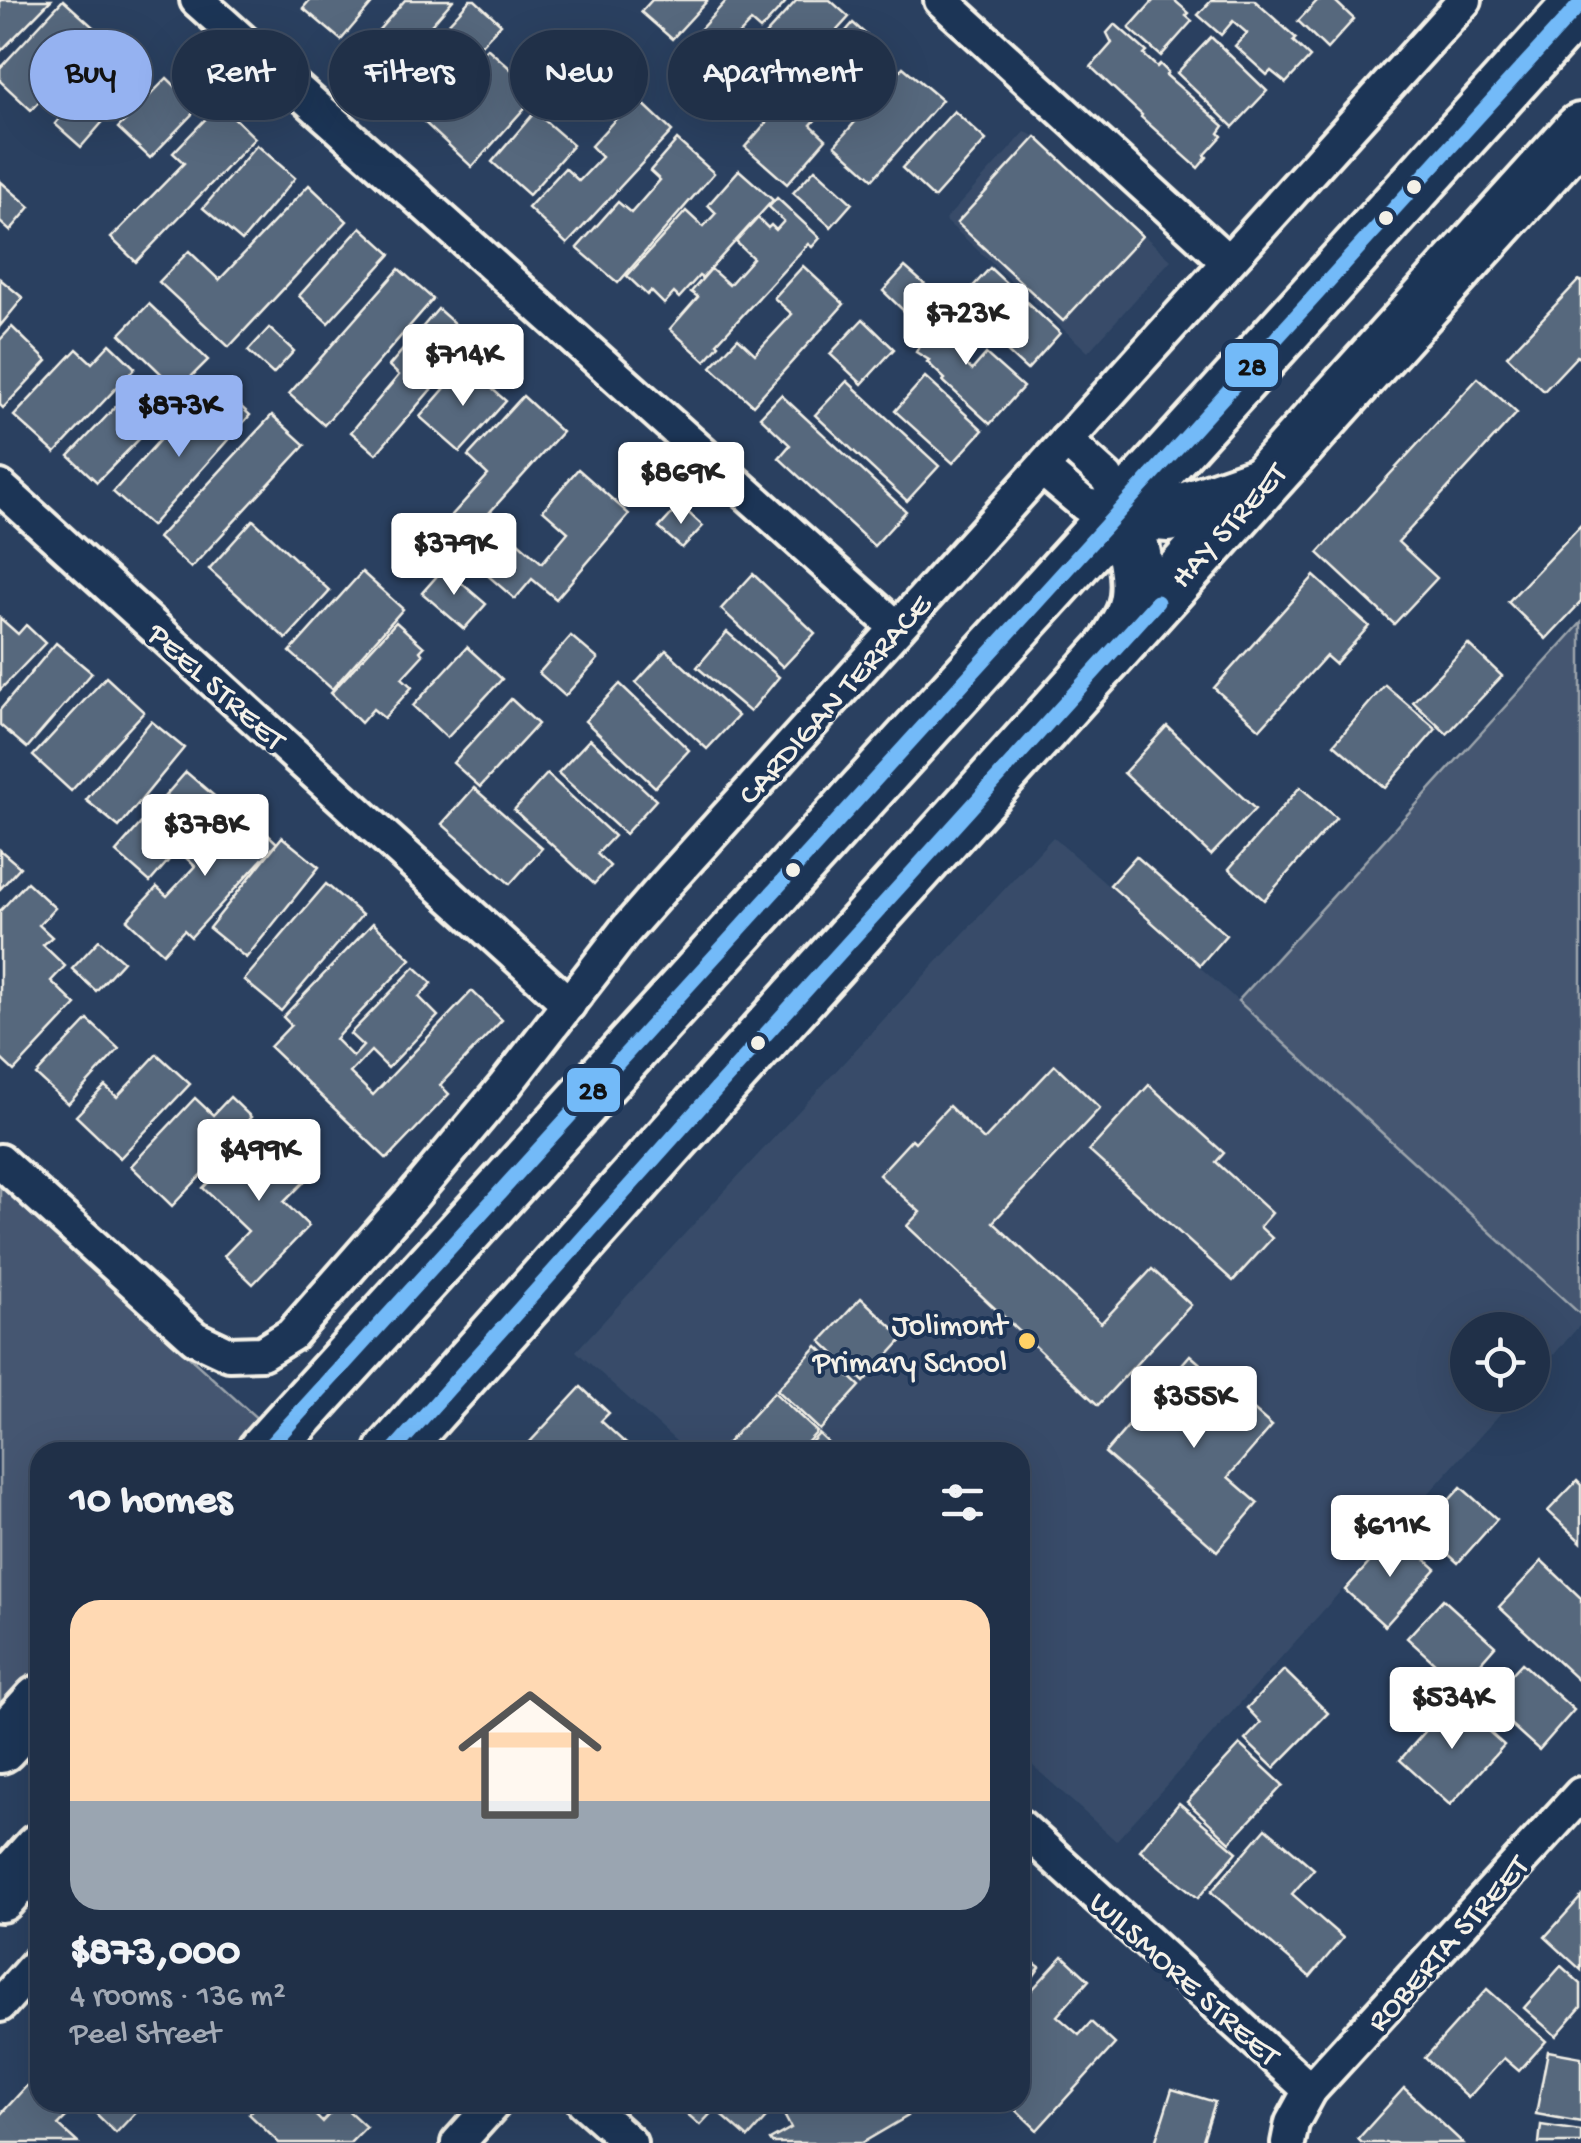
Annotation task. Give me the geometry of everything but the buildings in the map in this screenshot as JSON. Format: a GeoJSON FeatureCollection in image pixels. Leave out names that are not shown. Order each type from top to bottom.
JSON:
{"type":"FeatureCollection","features":[{"type":"Feature","properties":{"kind":"main road"},"geometry":{"type":"LineString","coordinates":[[273,1442],[1581,4]]}},
{"type":"Feature","properties":{"kind":"main road","name":"HAY STREET"},"geometry":{"type":"LineString","coordinates":[[401,1442],[1581,130]]}},
{"type":"Feature","properties":{"kind":"main road"},"geometry":{"type":"LineString","coordinates":[[1122,512],[1169,515],[1264,482]]}},
{"type":"Feature","properties":{"kind":"main road"},"geometry":{"type":"LineString","coordinates":[[1113,650],[1135,608],[1131,540],[1122,512]]}},
{"type":"Feature","properties":{"kind":"main road"},"geometry":{"type":"LineString","coordinates":[[0,1746],[30,1713]]}},
{"type":"Feature","properties":{"kind":"main road"},"geometry":{"type":"LineString","coordinates":[[0,1895],[30,1861]]}},
{"type":"Feature","properties":{"kind":"street"},"geometry":{"type":"LineString","coordinates":[[197,0],[897,628]]}},
{"type":"Feature","properties":{"kind":"street"},"geometry":{"type":"LineString","coordinates":[[940,0],[1227,261]]}},
{"type":"Feature","properties":{"kind":"street","name":"CARDIGAN TERRACE"},"geometry":{"type":"LineString","coordinates":[[0,1161],[195,1338],[229,1354],[262,1353],[291,1334],[412,1198],[665,885],[1465,0]]}},
{"type":"Feature","properties":{"kind":"street"},"geometry":{"type":"LineString","coordinates":[[1066,441],[1107,478],[1122,512]]}},
{"type":"Feature","properties":{"kind":"street"},"geometry":{"type":"LineString","coordinates":[[1042,469],[1084,505],[1122,512]]}},
{"type":"Feature","properties":{"kind":"street","name":"PEEL STREET"},"geometry":{"type":"LineString","coordinates":[[0,486],[569,1004]]}},
{"type":"Feature","properties":{"kind":"street","name":"ROBERTA STREET"},"geometry":{"type":"LineString","coordinates":[[1310,2090],[1581,1794]]}},
{"type":"Feature","properties":{"kind":"street","name":"WILSMORE STREET"},"geometry":{"type":"LineString","coordinates":[[1030,1835],[1310,2090],[1292,2123],[1288,2143]]}},
{"type":"Feature","properties":{"kind":"street"},"geometry":{"type":"LineString","coordinates":[[0,2005],[30,1971]]}},
{"type":"Feature","properties":{"kind":"street"},"geometry":{"type":"LineString","coordinates":[[458,2143],[486,2112]]}},
{"type":"Feature","properties":{"kind":"street"},"geometry":{"type":"LineString","coordinates":[[595,2112],[630,2143]]}},
{"type":"Feature","properties":{"kind":"shaded area"},"geometry":{"type":"Polygon","coordinates":[[[1025,132],[1035,136],[1171,260],[1088,352],[945,220],[1025,132]]]}},
{"type":"Feature","properties":{"kind":"shaded area"},"geometry":{"type":"Polygon","coordinates":[[[1581,623],[1581,1315],[1238,1001],[1581,623]]]}},
{"type":"Feature","properties":{"kind":"shaded area","name":"Jolimont Primary School"},"geometry":{"type":"Polygon","coordinates":[[[1053,837],[1581,1315],[1581,1324],[1550,1359],[1550,1312],[1450,1312],[1450,1412],[1502,1412],[1116,1841],[1030,1763],[1030,1442],[677,1442],[576,1351],[1053,837]]]}},
{"type":"Feature","properties":{"kind":"shaded area"},"geometry":{"type":"Polygon","coordinates":[[[0,1186],[261,1422],[243,1442],[30,1442],[30,1680],[0,1714],[0,1186]]]}},
{"type":"Feature","properties":{"kind":"transit line","name":"28"},"geometry":{"type":"LineString","coordinates":[[273,1442],[1581,3]]}},
{"type":"Feature","properties":{"kind":"transit line","name":"28"},"geometry":{"type":"LineString","coordinates":[[401,1442],[1157,602]]}},
{"type":"Feature","properties":{"kind":"place","name":"Jolimont Primary School"},"geometry":{"type":"Point","coordinates":[1027,1341]}}]}
